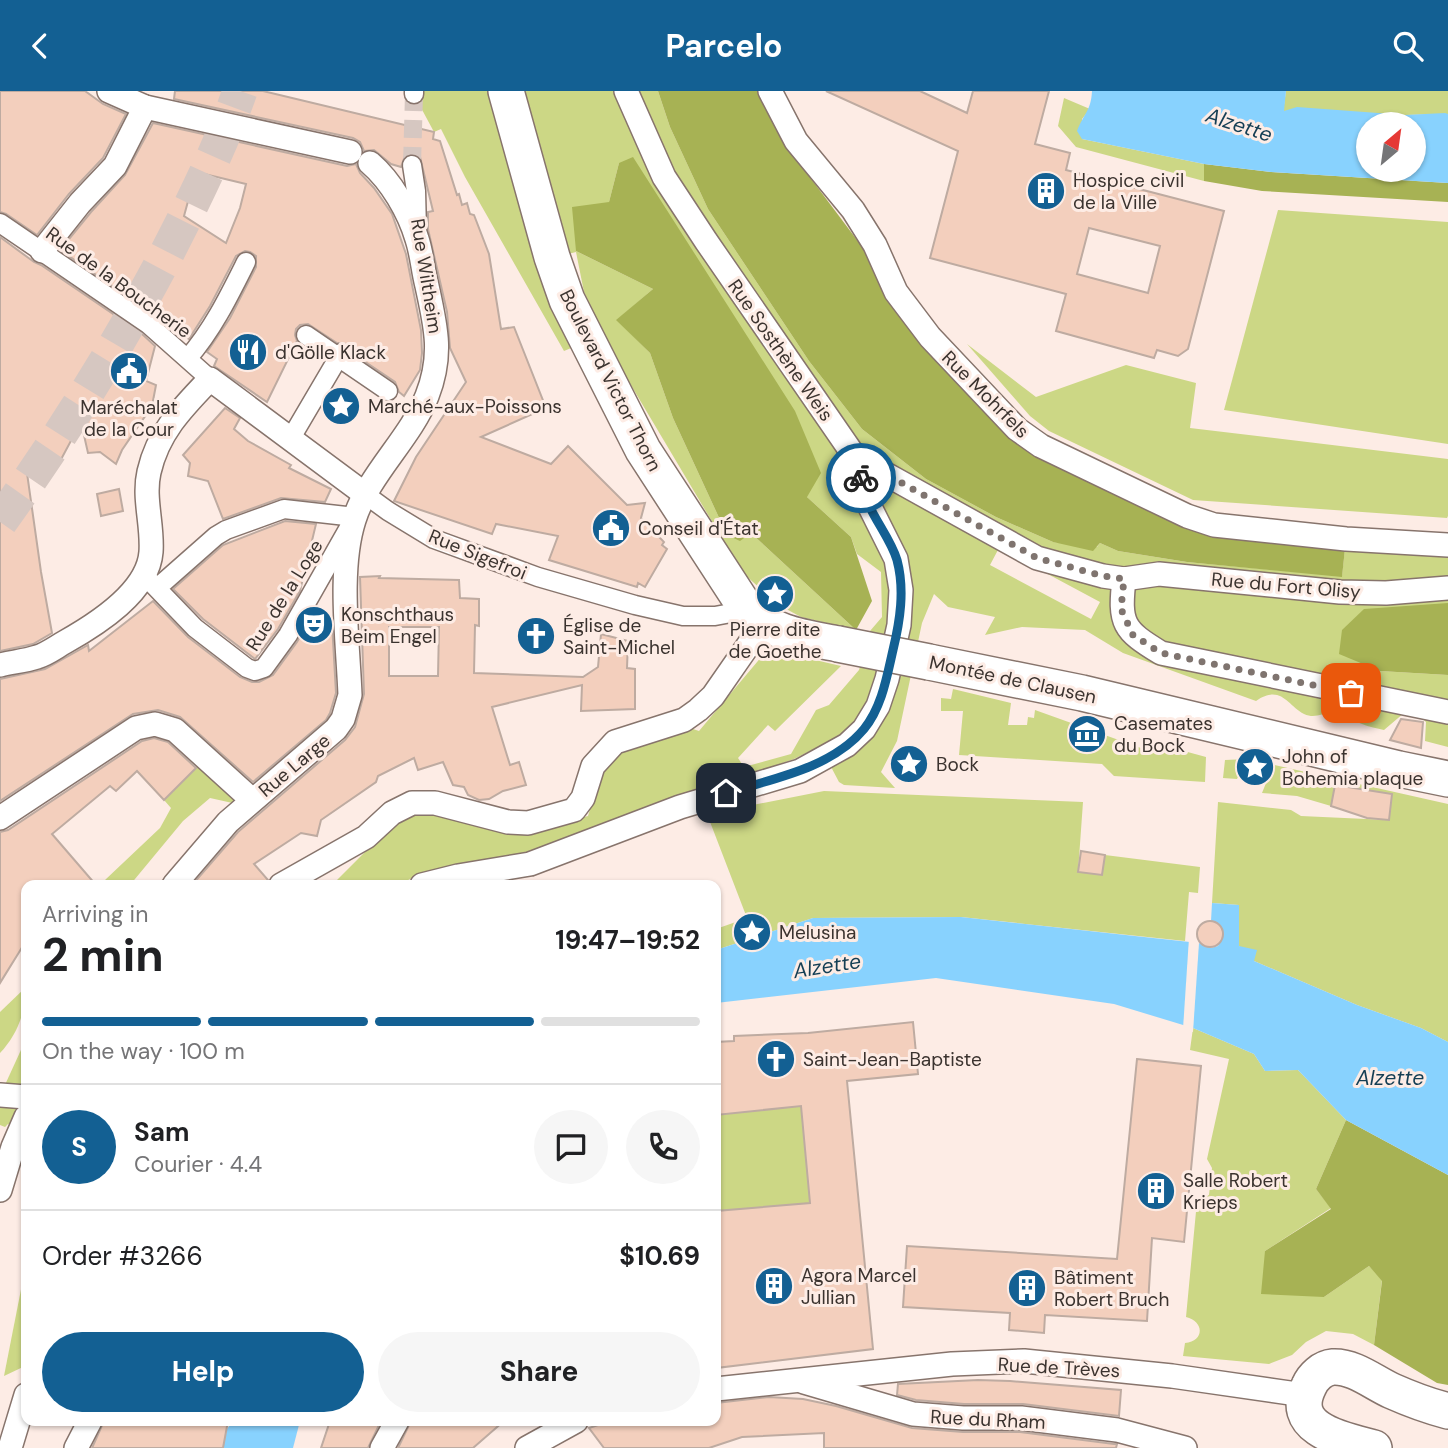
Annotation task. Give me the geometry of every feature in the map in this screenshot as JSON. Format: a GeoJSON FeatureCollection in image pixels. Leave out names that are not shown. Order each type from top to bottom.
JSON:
{"type":"FeatureCollection","features":[{"type":"Feature","properties":{"kind":"main road","name":"Boulevard Victor Thorn"},"geometry":{"type":"LineString","coordinates":[[506,91],[552,257],[567,300],[643,450],[755,617]]}},
{"type":"Feature","properties":{"kind":"main road","name":"Montée de Clausen"},"geometry":{"type":"LineString","coordinates":[[755,617],[788,634],[1082,693],[1448,779]]}},
{"type":"Feature","properties":{"kind":"main road"},"geometry":{"type":"LineString","coordinates":[[1374,1448],[1328,1435],[1312,1424],[1305,1410],[1304,1395],[1314,1377],[1331,1367],[1352,1370],[1393,1392],[1448,1411]]}},
{"type":"Feature","properties":{"kind":"street"},"geometry":{"type":"LineString","coordinates":[[109,91],[360,158],[377,170],[408,214],[417,239]]}},
{"type":"Feature","properties":{"kind":"street","name":"Rue Sosthène Weis"},"geometry":{"type":"LineString","coordinates":[[442,880],[530,864],[680,807],[800,771],[847,745],[864,729],[878,706],[887,679],[899,625],[901,590],[896,559],[867,501],[855,457],[664,177],[626,91]]}},
{"type":"Feature","properties":{"kind":"street","name":"Rue Mohrfels"},"geometry":{"type":"LineString","coordinates":[[770,91],[796,141],[853,210],[875,245],[896,292],[930,337],[1017,429],[1041,446],[1187,516],[1214,525],[1346,539],[1448,545]]}},
{"type":"Feature","properties":{"kind":"street"},"geometry":{"type":"LineString","coordinates":[[41,251],[80,202],[115,166],[146,99]]}},
{"type":"Feature","properties":{"kind":"street","name":"Rue Wiltheim"},"geometry":{"type":"LineString","coordinates":[[366,495],[426,398],[435,372],[438,351],[437,329],[417,239],[416,191],[412,165]]}},
{"type":"Feature","properties":{"kind":"street","name":"Rue de la Boucherie"},"geometry":{"type":"LineString","coordinates":[[0,223],[148,324],[210,379]]}},
{"type":"Feature","properties":{"kind":"street"},"geometry":{"type":"LineString","coordinates":[[188,358],[202,342],[219,314],[246,262]]}},
{"type":"Feature","properties":{"kind":"street"},"geometry":{"type":"LineString","coordinates":[[306,335],[340,355],[388,391]]}},
{"type":"Feature","properties":{"kind":"street"},"geometry":{"type":"LineString","coordinates":[[291,438],[340,355]]}},
{"type":"Feature","properties":{"kind":"street"},"geometry":{"type":"LineString","coordinates":[[151,572],[151,529],[147,501],[149,473],[157,448],[172,419],[210,379]]}},
{"type":"Feature","properties":{"kind":"street","name":"Rue Sigefroi"},"geometry":{"type":"LineString","coordinates":[[210,379],[388,512],[434,539],[538,577],[635,605],[683,616],[755,617]]}},
{"type":"Feature","properties":{"kind":"street","name":"Rue du Fort Olisy"},"geometry":{"type":"LineString","coordinates":[[855,457],[1037,558],[1103,576],[1124,579],[1159,574],[1340,592],[1386,593],[1448,588]]}},
{"type":"Feature","properties":{"kind":"street","name":"Rue Large"},"geometry":{"type":"LineString","coordinates":[[178,880],[209,842],[252,800],[336,729],[348,708],[351,695],[346,576],[348,545],[355,517],[366,495]]}},
{"type":"Feature","properties":{"kind":"street"},"geometry":{"type":"LineString","coordinates":[[0,665],[39,657],[76,635],[126,599],[151,572],[226,530],[284,509],[355,517]]}},
{"type":"Feature","properties":{"kind":"street","name":"Rue de la Loge"},"geometry":{"type":"LineString","coordinates":[[151,572],[195,628],[247,668],[255,671],[264,668],[288,635],[355,517]]}},
{"type":"Feature","properties":{"kind":"street"},"geometry":{"type":"LineString","coordinates":[[1124,579],[1121,609],[1133,635],[1161,653],[1448,712]]}},
{"type":"Feature","properties":{"kind":"street"},"geometry":{"type":"LineString","coordinates":[[290,880],[366,837],[392,813],[412,803],[435,803],[508,822],[527,823],[574,810],[583,798],[593,767],[615,742],[684,720],[713,695],[755,617]]}},
{"type":"Feature","properties":{"kind":"street"},"geometry":{"type":"LineString","coordinates":[[0,818],[136,728],[155,724],[175,730],[252,800]]}},
{"type":"Feature","properties":{"kind":"street"},"geometry":{"type":"LineString","coordinates":[[0,1190],[6,1145],[21,1124]]}},
{"type":"Feature","properties":{"kind":"street","name":"Rue de Trèves"},"geometry":{"type":"LineString","coordinates":[[721,1388],[952,1364],[1024,1361],[1172,1376],[1304,1395]]}},
{"type":"Feature","properties":{"kind":"street","name":"Rue du Rham"},"geometry":{"type":"LineString","coordinates":[[794,1379],[913,1414],[963,1418],[1021,1418],[1117,1430],[1185,1448]]}},
{"type":"Feature","properties":{"kind":"street"},"geometry":{"type":"LineString","coordinates":[[10,1448],[21,1412]]}},
{"type":"Feature","properties":{"kind":"street"},"geometry":{"type":"LineString","coordinates":[[76,1448],[87,1426]]}},
{"type":"Feature","properties":{"kind":"street"},"geometry":{"type":"LineString","coordinates":[[382,1448],[394,1426]]}},
{"type":"Feature","properties":{"kind":"street"},"geometry":{"type":"LineString","coordinates":[[527,1448],[567,1426]]}},
{"type":"Feature","properties":{"kind":"green space"},"geometry":{"type":"Polygon","coordinates":[[[412,91],[658,91],[670,127],[708,209],[809,361],[862,429],[926,479],[996,517],[1053,542],[1097,547],[1100,543],[1118,551],[1187,562],[1342,576],[1346,539],[1448,545],[1448,603],[1380,671],[1448,675],[1448,747],[1425,741],[1426,722],[1417,714],[1404,713],[1384,730],[1335,713],[1315,716],[1304,714],[1278,695],[1265,696],[1256,701],[1123,653],[1085,630],[1022,627],[985,635],[995,617],[948,607],[934,594],[922,623],[897,741],[881,772],[895,788],[844,785],[839,782],[820,746],[794,759],[519,856],[423,872],[408,880],[337,880],[397,820],[431,812],[519,835],[588,816],[602,769],[621,749],[687,727],[699,731],[768,649],[841,666],[775,731],[768,725],[738,758],[744,767],[791,754],[816,710],[829,705],[859,670],[870,631],[882,617],[881,572],[857,554],[851,537],[807,497],[619,163],[609,202],[576,251],[653,289],[617,320],[650,353],[673,418],[727,535],[751,533],[856,630],[801,617],[777,604],[742,572],[619,365],[584,292],[576,252],[552,258],[588,341],[564,351],[465,177],[441,129],[434,132],[412,91]],[[999,548],[990,565],[1091,619],[1100,602],[999,548]]]}},
{"type":"Feature","properties":{"kind":"green space"},"geometry":{"type":"Polygon","coordinates":[[[658,91],[758,91],[785,144],[896,292],[1017,429],[1187,516],[1346,539],[1342,577],[1187,562],[1118,551],[1100,543],[1093,551],[1053,542],[996,517],[926,479],[862,429],[809,361],[708,209],[670,127],[658,91]]]}},
{"type":"Feature","properties":{"kind":"green space"},"geometry":{"type":"Polygon","coordinates":[[[1286,91],[1448,91],[1448,114],[1283,112],[1286,91]]]}},
{"type":"Feature","properties":{"kind":"green space"},"geometry":{"type":"Polygon","coordinates":[[[1064,98],[1090,109],[1082,119],[1082,139],[1204,164],[1204,181],[1076,147],[1058,126],[1064,98]]]}},
{"type":"Feature","properties":{"kind":"green space"},"geometry":{"type":"Polygon","coordinates":[[[633,157],[795,411],[821,473],[807,497],[851,537],[872,601],[856,630],[751,533],[740,541],[727,535],[673,418],[650,353],[616,320],[653,289],[576,251],[572,207],[609,202],[619,163],[633,157]]]}},
{"type":"Feature","properties":{"kind":"green space"},"geometry":{"type":"Polygon","coordinates":[[[1204,164],[1271,172],[1356,177],[1356,182],[1448,183],[1448,202],[1262,191],[1204,181],[1204,164]]]}},
{"type":"Feature","properties":{"kind":"green space"},"geometry":{"type":"Polygon","coordinates":[[[1278,210],[1448,222],[1448,444],[1224,410],[1278,210]]]}},
{"type":"Feature","properties":{"kind":"green space"},"geometry":{"type":"Polygon","coordinates":[[[967,344],[1036,397],[1126,365],[1196,383],[1190,428],[1448,459],[1448,516],[1193,500],[1049,431],[1030,416],[967,344]]]}},
{"type":"Feature","properties":{"kind":"green space"},"geometry":{"type":"Polygon","coordinates":[[[1448,603],[1448,675],[1380,671],[1339,654],[1342,630],[1364,609],[1448,603]]]}},
{"type":"Feature","properties":{"kind":"green space"},"geometry":{"type":"Polygon","coordinates":[[[953,689],[1011,703],[1008,725],[1027,725],[1028,717],[1034,718],[1035,710],[1141,748],[1147,747],[1151,742],[1206,757],[1205,782],[1114,776],[1102,764],[959,755],[963,711],[941,711],[941,698],[951,699],[953,689]]]}},
{"type":"Feature","properties":{"kind":"green space"},"geometry":{"type":"Polygon","coordinates":[[[1248,759],[1448,804],[1448,1042],[1421,1028],[1357,1005],[1254,961],[1239,946],[1239,905],[1212,903],[1218,802],[1291,810],[1301,816],[1388,820],[1392,795],[1335,785],[1331,806],[1297,796],[1262,793],[1266,783],[1264,772],[1243,767],[1237,779],[1223,778],[1225,760],[1248,759]]]}},
{"type":"Feature","properties":{"kind":"green space"},"geometry":{"type":"Polygon","coordinates":[[[201,763],[241,800],[237,804],[210,798],[183,821],[134,880],[105,880],[160,828],[171,808],[164,800],[201,763]]]}},
{"type":"Feature","properties":{"kind":"green space"},"geometry":{"type":"Polygon","coordinates":[[[824,791],[1083,802],[1078,872],[1102,875],[1105,855],[1200,867],[1198,893],[1189,892],[1185,941],[961,917],[813,918],[721,948],[721,927],[747,918],[707,814],[824,791]]]}},
{"type":"Feature","properties":{"kind":"green space"},"geometry":{"type":"Polygon","coordinates":[[[21,992],[19,1023],[0,1053],[0,1012],[21,992]]]}},
{"type":"Feature","properties":{"kind":"green space"},"geometry":{"type":"Polygon","coordinates":[[[1193,1028],[1254,1054],[1265,1071],[1298,1070],[1346,1120],[1316,1189],[1331,1208],[1265,1251],[1324,1297],[1369,1266],[1382,1280],[1374,1345],[1353,1334],[1326,1331],[1306,1342],[1292,1355],[1269,1364],[1183,1356],[1185,1343],[1196,1339],[1200,1331],[1196,1322],[1186,1317],[1197,1201],[1209,1195],[1212,1168],[1207,1159],[1229,1059],[1190,1050],[1193,1028]]]}},
{"type":"Feature","properties":{"kind":"green space"},"geometry":{"type":"Polygon","coordinates":[[[21,1050],[21,1087],[4,1087],[21,1050]]]}},
{"type":"Feature","properties":{"kind":"green space"},"geometry":{"type":"Polygon","coordinates":[[[0,1104],[21,1106],[21,1130],[8,1124],[5,1127],[0,1125],[0,1104]]]}},
{"type":"Feature","properties":{"kind":"green space"},"geometry":{"type":"Polygon","coordinates":[[[801,1106],[810,1203],[721,1211],[721,1114],[801,1106]]]}},
{"type":"Feature","properties":{"kind":"green space"},"geometry":{"type":"Polygon","coordinates":[[[1346,1120],[1448,1175],[1448,1385],[1437,1383],[1374,1345],[1382,1281],[1369,1266],[1324,1297],[1261,1294],[1265,1251],[1331,1209],[1316,1189],[1346,1120]]]}},
{"type":"Feature","properties":{"kind":"green space"},"geometry":{"type":"Polygon","coordinates":[[[21,1289],[21,1368],[4,1376],[21,1289]]]}},
{"type":"Feature","properties":{"kind":"water","name":"Alzette"},"geometry":{"type":"Polygon","coordinates":[[[1092,91],[1286,91],[1284,111],[1297,107],[1364,112],[1356,112],[1356,177],[1271,172],[1204,164],[1082,139],[1077,131],[1089,108],[1092,91]]]}},
{"type":"Feature","properties":{"kind":"water","name":"Alzette"},"geometry":{"type":"Polygon","coordinates":[[[1426,114],[1448,114],[1448,183],[1426,182],[1426,114]]]}},
{"type":"Feature","properties":{"kind":"water","name":"Alzette"},"geometry":{"type":"Polygon","coordinates":[[[1212,903],[1239,905],[1239,946],[1257,950],[1254,961],[1357,1005],[1421,1028],[1448,1042],[1448,1175],[1346,1120],[1298,1070],[1265,1071],[1254,1054],[1193,1028],[1114,1004],[936,978],[721,1002],[721,948],[813,918],[961,917],[1199,943],[1211,948],[1218,946],[1223,936],[1219,925],[1211,921],[1212,903]]]}},
{"type":"Feature","properties":{"kind":"water"},"geometry":{"type":"Polygon","coordinates":[[[229,1426],[299,1426],[293,1448],[223,1448],[229,1426]]]}},
{"type":"Feature","properties":{"kind":"pier"},"geometry":{"type":"Polygon","coordinates":[[[1189,938],[1197,939],[1199,943],[1193,1032],[1183,1029],[1189,938]]]}},
{"type":"Feature","properties":{"kind":"building"},"geometry":{"type":"Polygon","coordinates":[[[0,91],[85,91],[103,104],[126,114],[103,158],[69,194],[37,235],[0,212],[0,91]]]}},
{"type":"Feature","properties":{"kind":"building"},"geometry":{"type":"Polygon","coordinates":[[[175,91],[263,91],[434,132],[433,139],[440,141],[457,195],[459,194],[462,205],[467,203],[470,214],[474,215],[489,254],[501,329],[514,327],[546,408],[481,437],[551,464],[568,446],[627,505],[645,503],[641,518],[664,542],[662,545],[667,549],[645,587],[638,583],[637,587],[549,560],[558,536],[496,524],[492,534],[394,501],[416,457],[466,382],[450,348],[447,312],[428,229],[428,212],[433,211],[420,157],[415,154],[405,156],[401,167],[391,164],[374,150],[364,151],[360,142],[353,138],[174,99],[175,91]]]}},
{"type":"Feature","properties":{"kind":"building","name":"Hospice civil de la Ville"},"geometry":{"type":"Polygon","coordinates":[[[826,91],[920,91],[967,113],[973,91],[1049,91],[1035,144],[1070,153],[1066,170],[1224,211],[1188,349],[1178,356],[1157,350],[1154,358],[1056,331],[1066,294],[930,258],[958,151],[826,91]],[[1089,228],[1077,274],[1148,293],[1160,246],[1089,228]]]}},
{"type":"Feature","properties":{"kind":"building"},"geometry":{"type":"Polygon","coordinates":[[[153,123],[347,166],[356,164],[392,214],[406,254],[421,330],[422,353],[420,370],[404,396],[395,382],[352,353],[347,344],[337,343],[308,324],[300,325],[296,329],[297,341],[267,402],[214,366],[217,359],[207,352],[230,318],[256,267],[256,256],[250,252],[245,251],[236,256],[189,339],[60,250],[125,175],[153,123]],[[196,172],[184,216],[226,243],[246,184],[196,172]]]}},
{"type":"Feature","properties":{"kind":"building"},"geometry":{"type":"Polygon","coordinates":[[[0,237],[141,333],[155,346],[146,381],[156,385],[152,406],[122,450],[116,464],[100,452],[88,453],[81,422],[58,465],[26,466],[52,633],[33,644],[0,651],[0,237]]]}},
{"type":"Feature","properties":{"kind":"building"},"geometry":{"type":"Polygon","coordinates":[[[225,408],[240,418],[234,429],[248,441],[291,465],[289,468],[331,489],[325,502],[281,498],[223,519],[208,481],[188,476],[190,463],[183,455],[225,408]]]}},
{"type":"Feature","properties":{"kind":"building"},"geometry":{"type":"Polygon","coordinates":[[[119,489],[123,511],[101,516],[97,494],[119,489]]]}},
{"type":"Feature","properties":{"kind":"building"},"geometry":{"type":"Polygon","coordinates":[[[285,521],[316,524],[300,591],[278,629],[255,659],[203,619],[173,589],[223,545],[285,521]]]}},
{"type":"Feature","properties":{"kind":"building"},"geometry":{"type":"Polygon","coordinates":[[[360,577],[459,580],[460,598],[479,599],[479,626],[475,625],[474,673],[583,677],[598,667],[601,634],[628,641],[627,668],[635,669],[635,709],[581,711],[582,685],[492,707],[510,765],[519,762],[526,785],[479,800],[468,795],[464,787],[453,785],[443,762],[418,770],[414,758],[378,776],[376,782],[321,820],[317,836],[301,833],[254,864],[268,880],[196,880],[238,832],[345,740],[355,727],[364,694],[360,577]],[[389,627],[389,676],[438,676],[439,627],[389,627]]]}},
{"type":"Feature","properties":{"kind":"building"},"geometry":{"type":"Polygon","coordinates":[[[153,601],[188,637],[240,677],[252,682],[259,682],[273,675],[297,642],[314,612],[332,623],[336,693],[326,720],[253,782],[180,717],[158,710],[133,714],[0,801],[0,679],[45,669],[88,645],[89,651],[153,601]]]}},
{"type":"Feature","properties":{"kind":"building"},"geometry":{"type":"Polygon","coordinates":[[[1401,719],[1423,722],[1421,748],[1390,740],[1401,719]]]}},
{"type":"Feature","properties":{"kind":"building"},"geometry":{"type":"Polygon","coordinates":[[[154,738],[168,742],[196,768],[164,800],[137,771],[116,791],[110,786],[52,834],[92,880],[21,880],[21,949],[0,983],[0,832],[8,830],[142,741],[154,738]]]}},
{"type":"Feature","properties":{"kind":"building"},"geometry":{"type":"Polygon","coordinates":[[[1335,785],[1392,794],[1389,820],[1367,818],[1331,806],[1335,785]]]}},
{"type":"Feature","properties":{"kind":"building"},"geometry":{"type":"Polygon","coordinates":[[[1081,851],[1105,855],[1102,875],[1078,872],[1081,851]]]}},
{"type":"Feature","properties":{"kind":"building"},"geometry":{"type":"Polygon","coordinates":[[[1210,921],[1219,925],[1223,934],[1219,943],[1210,947],[1201,943],[1197,934],[1201,925],[1210,921]]]}},
{"type":"Feature","properties":{"kind":"building"},"geometry":{"type":"Polygon","coordinates":[[[913,1022],[918,1074],[847,1081],[873,1349],[721,1367],[721,1211],[810,1203],[801,1106],[721,1114],[721,1042],[734,1041],[734,1036],[808,1033],[913,1022]]]}},
{"type":"Feature","properties":{"kind":"building"},"geometry":{"type":"Polygon","coordinates":[[[1137,1059],[1201,1066],[1184,1242],[1152,1238],[1147,1321],[1045,1315],[1044,1333],[1009,1330],[1010,1313],[903,1307],[907,1246],[1117,1259],[1137,1059]]]}},
{"type":"Feature","properties":{"kind":"building"},"geometry":{"type":"Polygon","coordinates":[[[978,1380],[1121,1390],[1119,1416],[1023,1404],[964,1404],[916,1400],[897,1395],[898,1384],[978,1380]]]}},
{"type":"Feature","properties":{"kind":"building"},"geometry":{"type":"Polygon","coordinates":[[[769,1397],[803,1399],[912,1428],[963,1432],[1020,1432],[1117,1444],[1116,1448],[824,1448],[824,1433],[742,1437],[709,1448],[604,1448],[589,1428],[721,1426],[721,1402],[769,1397]]]}},
{"type":"Feature","properties":{"kind":"building"},"geometry":{"type":"Polygon","coordinates":[[[102,1426],[227,1426],[223,1448],[92,1448],[102,1426]]]}},
{"type":"Feature","properties":{"kind":"building"},"geometry":{"type":"Polygon","coordinates":[[[328,1426],[379,1426],[368,1448],[321,1448],[328,1426]]]}},
{"type":"Feature","properties":{"kind":"building"},"geometry":{"type":"Polygon","coordinates":[[[409,1426],[498,1426],[473,1448],[398,1448],[409,1426]]]}},
{"type":"Feature","properties":{"kind":"tunnel"},"geometry":{"type":"LineString","coordinates":[[0,522],[88,391],[147,290],[206,175],[240,91]]}},
{"type":"Feature","properties":{"kind":"tunnel"},"geometry":{"type":"LineString","coordinates":[[412,165],[414,94]]}},
{"type":"Feature","properties":{"kind":"way so far"},"geometry":{"type":"LineString","coordinates":[[861,478],[855,457],[1037,558],[1124,579],[1121,609],[1133,635],[1161,653],[1351,693]]}},
{"type":"Feature","properties":{"kind":"place","name":"Hospice civil de la Ville"},"geometry":{"type":"Point","coordinates":[1046,191]}},
{"type":"Feature","properties":{"kind":"place","name":"d'Gölle Klack"},"geometry":{"type":"Point","coordinates":[248,352]}},
{"type":"Feature","properties":{"kind":"place","name":"Maréchalat de la Cour"},"geometry":{"type":"Point","coordinates":[129,371]}},
{"type":"Feature","properties":{"kind":"place","name":"Marché-aux-Poissons"},"geometry":{"type":"Point","coordinates":[341,406]}},
{"type":"Feature","properties":{"kind":"place","name":"Conseil d'État"},"geometry":{"type":"Point","coordinates":[611,528]}},
{"type":"Feature","properties":{"kind":"place","name":"Pierre dite de Goethe"},"geometry":{"type":"Point","coordinates":[775,594]}},
{"type":"Feature","properties":{"kind":"place","name":"Konschthaus Beim Engel"},"geometry":{"type":"Point","coordinates":[314,625]}},
{"type":"Feature","properties":{"kind":"place","name":"Église de Saint-Michel"},"geometry":{"type":"Point","coordinates":[536,636]}},
{"type":"Feature","properties":{"kind":"place","name":"Casemates du Bock"},"geometry":{"type":"Point","coordinates":[1087,734]}},
{"type":"Feature","properties":{"kind":"place","name":"Bock"},"geometry":{"type":"Point","coordinates":[909,764]}},
{"type":"Feature","properties":{"kind":"place","name":"John of Bohemia plaque"},"geometry":{"type":"Point","coordinates":[1255,767]}},
{"type":"Feature","properties":{"kind":"place","name":"Melusina"},"geometry":{"type":"Point","coordinates":[752,932]}},
{"type":"Feature","properties":{"kind":"place","name":"Saint-Jean-Baptiste"},"geometry":{"type":"Point","coordinates":[776,1059]}},
{"type":"Feature","properties":{"kind":"place","name":"Salle Robert Krieps"},"geometry":{"type":"Point","coordinates":[1156,1191]}},
{"type":"Feature","properties":{"kind":"place","name":"Agora Marcel Jullian"},"geometry":{"type":"Point","coordinates":[774,1286]}},
{"type":"Feature","properties":{"kind":"place","name":"Bâtiment Robert Bruch"},"geometry":{"type":"Point","coordinates":[1027,1288]}},
{"type":"Feature","properties":{"kind":"route"},"geometry":{"type":"LineString","coordinates":[[726,793],[800,771],[826,758],[847,745],[864,729],[878,706],[899,625],[901,590],[896,559],[867,501],[861,478]]}}]}
